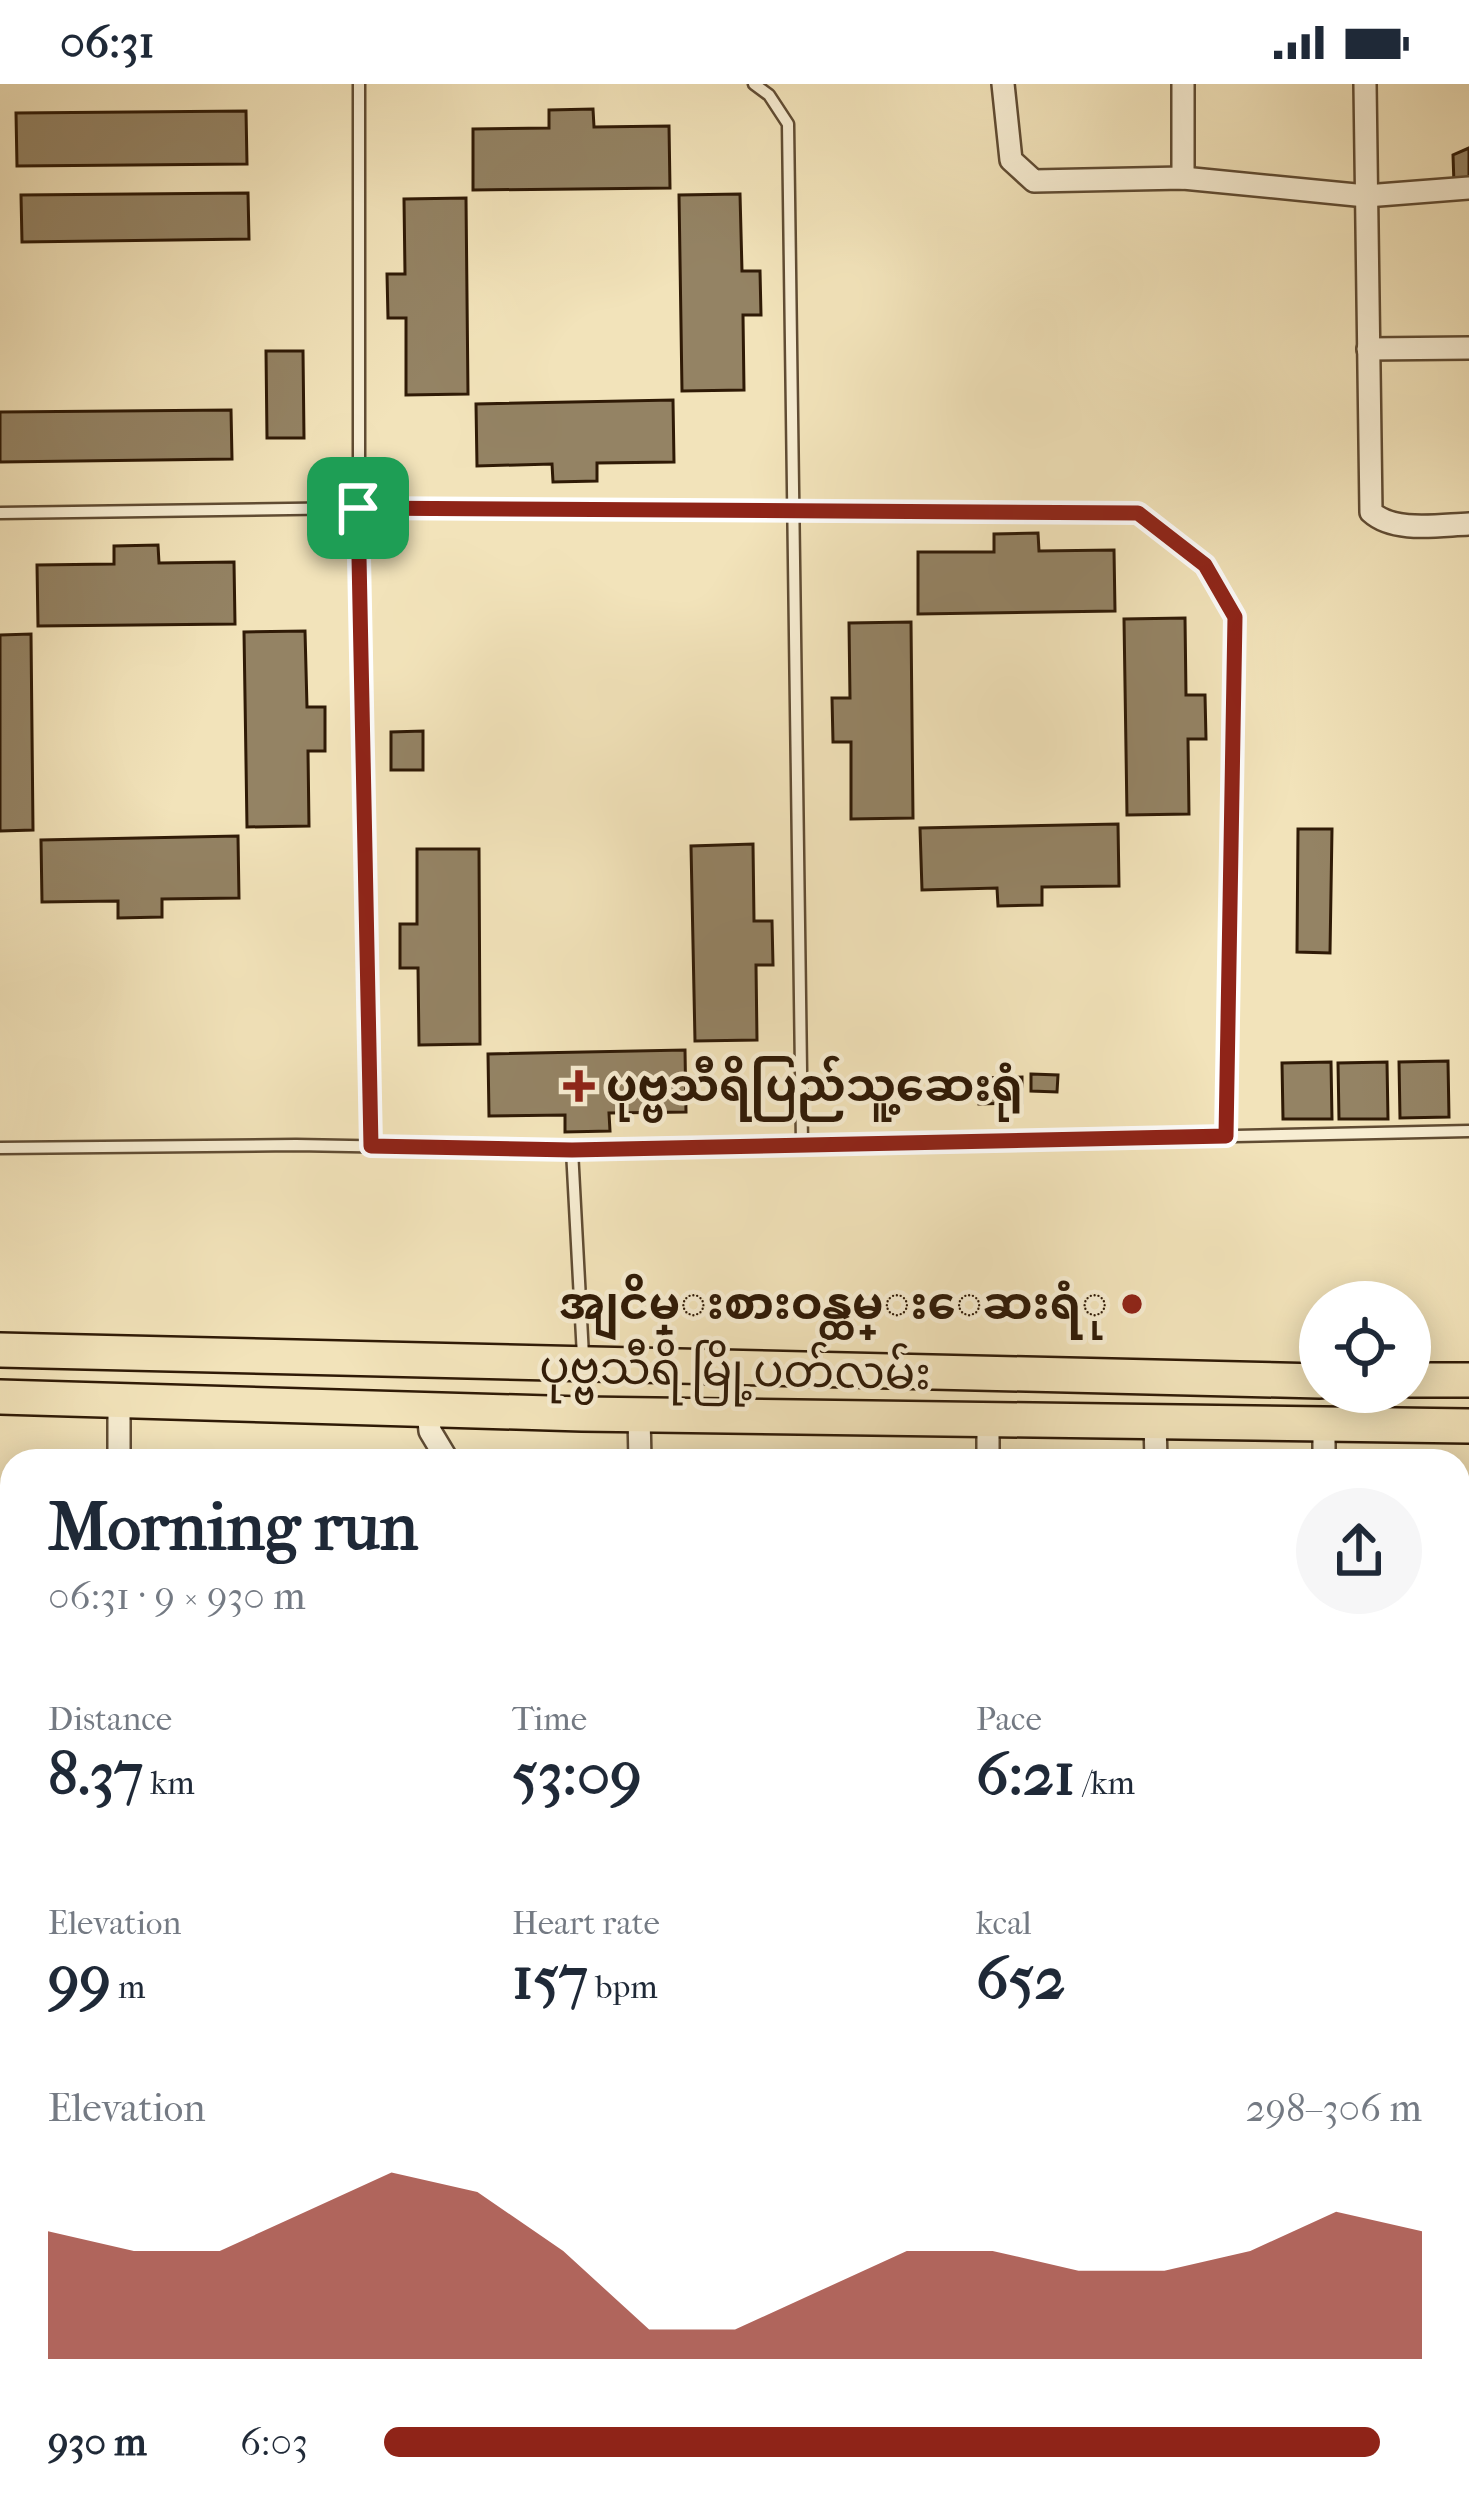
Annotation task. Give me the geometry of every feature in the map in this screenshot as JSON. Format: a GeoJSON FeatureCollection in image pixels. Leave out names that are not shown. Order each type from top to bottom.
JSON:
{"type":"FeatureCollection","features":[{"type":"Feature","properties":{"kind":"main road","name":"ပုဗ္ဗသီရိ မြို့ပတ်လမ်း"},"geometry":{"type":"LineString","coordinates":[[0,1349],[1299,1381]]}},
{"type":"Feature","properties":{"kind":"main road"},"geometry":{"type":"LineString","coordinates":[[1431,1380],[1469,1380]]}},
{"type":"Feature","properties":{"kind":"main road","name":"ပုဗ္ဗသီရိ မြို့ပတ်လမ်း"},"geometry":{"type":"LineString","coordinates":[[0,1397],[428,1411],[1469,1426]]}},
{"type":"Feature","properties":{"kind":"street"},"geometry":{"type":"LineString","coordinates":[[1003,84],[1011,160],[1034,181],[1183,178],[1366,196],[1469,188]]}},
{"type":"Feature","properties":{"kind":"street"},"geometry":{"type":"LineString","coordinates":[[1183,84],[1183,178]]}},
{"type":"Feature","properties":{"kind":"street"},"geometry":{"type":"LineString","coordinates":[[1365,84],[1371,512],[1380,520],[1401,524],[1469,524]]}},
{"type":"Feature","properties":{"kind":"street"},"geometry":{"type":"LineString","coordinates":[[1368,350],[1469,349]]}},
{"type":"Feature","properties":{"kind":"street"},"geometry":{"type":"LineString","coordinates":[[119,1400],[119,1449]]}},
{"type":"Feature","properties":{"kind":"street"},"geometry":{"type":"LineString","coordinates":[[428,1411],[430,1431],[441,1449]]}},
{"type":"Feature","properties":{"kind":"street"},"geometry":{"type":"LineString","coordinates":[[639,1415],[640,1449]]}},
{"type":"Feature","properties":{"kind":"street"},"geometry":{"type":"LineString","coordinates":[[988,1420],[988,1449]]}},
{"type":"Feature","properties":{"kind":"street"},"geometry":{"type":"LineString","coordinates":[[1155,1422],[1156,1449]]}},
{"type":"Feature","properties":{"kind":"street"},"geometry":{"type":"LineString","coordinates":[[1324,1424],[1324,1449]]}},
{"type":"Feature","properties":{"kind":"lane"},"geometry":{"type":"LineString","coordinates":[[358,84],[358,508],[371,1146]]}},
{"type":"Feature","properties":{"kind":"lane"},"geometry":{"type":"LineString","coordinates":[[754,84],[769,95],[788,124],[802,1144]]}},
{"type":"Feature","properties":{"kind":"lane"},"geometry":{"type":"LineString","coordinates":[[0,513],[358,508],[1138,513],[1205,565],[1235,617],[1226,1136]]}},
{"type":"Feature","properties":{"kind":"lane"},"geometry":{"type":"LineString","coordinates":[[0,1148],[572,1150],[1469,1131]]}},
{"type":"Feature","properties":{"kind":"lane"},"geometry":{"type":"LineString","coordinates":[[572,1150],[584,1366]]}},
{"type":"Feature","properties":{"kind":"building"},"geometry":{"type":"Polygon","coordinates":[[[593,109],[594,127],[669,126],[670,188],[473,190],[473,129],[549,128],[549,110],[593,109]]]}},
{"type":"Feature","properties":{"kind":"building"},"geometry":{"type":"Polygon","coordinates":[[[246,111],[247,164],[17,166],[16,113],[246,111]]]}},
{"type":"Feature","properties":{"kind":"building"},"geometry":{"type":"Polygon","coordinates":[[[1469,148],[1469,184],[1454,184],[1453,155],[1469,148]]]}},
{"type":"Feature","properties":{"kind":"building"},"geometry":{"type":"Polygon","coordinates":[[[248,193],[249,239],[22,242],[21,195],[248,193]]]}},
{"type":"Feature","properties":{"kind":"building"},"geometry":{"type":"Polygon","coordinates":[[[740,194],[742,271],[760,271],[761,315],[743,315],[744,390],[682,391],[679,195],[740,194]]]}},
{"type":"Feature","properties":{"kind":"building"},"geometry":{"type":"Polygon","coordinates":[[[466,198],[468,394],[406,395],[406,318],[388,318],[387,274],[405,274],[404,199],[466,198]]]}},
{"type":"Feature","properties":{"kind":"building"},"geometry":{"type":"Polygon","coordinates":[[[266,351],[303,351],[304,438],[267,438],[266,351]]]}},
{"type":"Feature","properties":{"kind":"building"},"geometry":{"type":"Polygon","coordinates":[[[673,400],[674,462],[597,463],[597,481],[553,482],[552,464],[477,466],[476,404],[673,400]]]}},
{"type":"Feature","properties":{"kind":"building"},"geometry":{"type":"Polygon","coordinates":[[[231,410],[232,459],[0,462],[0,412],[231,410]]]}},
{"type":"Feature","properties":{"kind":"building"},"geometry":{"type":"Polygon","coordinates":[[[1038,533],[1039,551],[1114,550],[1115,611],[918,614],[918,552],[994,552],[994,534],[1038,533]]]}},
{"type":"Feature","properties":{"kind":"building"},"geometry":{"type":"Polygon","coordinates":[[[158,545],[159,563],[234,562],[235,624],[38,626],[37,565],[114,564],[114,546],[158,545]]]}},
{"type":"Feature","properties":{"kind":"building"},"geometry":{"type":"Polygon","coordinates":[[[1185,618],[1186,695],[1205,695],[1206,739],[1188,739],[1189,814],[1127,815],[1124,619],[1185,618]]]}},
{"type":"Feature","properties":{"kind":"building"},"geometry":{"type":"Polygon","coordinates":[[[911,622],[913,818],[851,819],[851,742],[833,742],[832,698],[850,698],[849,623],[911,622]]]}},
{"type":"Feature","properties":{"kind":"building"},"geometry":{"type":"Polygon","coordinates":[[[305,631],[307,707],[325,707],[325,751],[308,751],[309,826],[247,827],[244,632],[305,631]]]}},
{"type":"Feature","properties":{"kind":"building"},"geometry":{"type":"Polygon","coordinates":[[[31,634],[33,830],[0,831],[0,635],[31,634]]]}},
{"type":"Feature","properties":{"kind":"building"},"geometry":{"type":"Polygon","coordinates":[[[423,731],[423,770],[391,770],[391,732],[423,731]]]}},
{"type":"Feature","properties":{"kind":"building"},"geometry":{"type":"Polygon","coordinates":[[[1118,824],[1119,886],[1042,887],[1042,905],[998,906],[997,888],[922,890],[920,828],[1118,824]]]}},
{"type":"Feature","properties":{"kind":"building"},"geometry":{"type":"Polygon","coordinates":[[[1298,829],[1332,829],[1330,953],[1297,952],[1298,829]]]}},
{"type":"Feature","properties":{"kind":"building"},"geometry":{"type":"Polygon","coordinates":[[[238,836],[239,898],[162,899],[162,917],[118,918],[118,901],[42,902],[41,840],[238,836]]]}},
{"type":"Feature","properties":{"kind":"building"},"geometry":{"type":"Polygon","coordinates":[[[753,844],[754,921],[772,921],[773,965],[756,965],[757,1040],[695,1041],[691,846],[753,844]]]}},
{"type":"Feature","properties":{"kind":"building"},"geometry":{"type":"Polygon","coordinates":[[[417,849],[479,849],[480,1044],[419,1045],[418,968],[400,968],[400,924],[417,924],[417,849]]]}},
{"type":"Feature","properties":{"kind":"building"},"geometry":{"type":"Polygon","coordinates":[[[685,1050],[686,1112],[609,1113],[610,1131],[565,1132],[565,1115],[489,1116],[488,1054],[685,1050]]]}},
{"type":"Feature","properties":{"kind":"building"},"geometry":{"type":"Polygon","coordinates":[[[1448,1061],[1449,1117],[1400,1118],[1399,1062],[1448,1061]]]}},
{"type":"Feature","properties":{"kind":"building"},"geometry":{"type":"Polygon","coordinates":[[[1331,1062],[1332,1119],[1283,1119],[1282,1063],[1331,1062]]]}},
{"type":"Feature","properties":{"kind":"building"},"geometry":{"type":"Polygon","coordinates":[[[1387,1062],[1388,1119],[1339,1119],[1338,1063],[1387,1062]]]}},
{"type":"Feature","properties":{"kind":"building"},"geometry":{"type":"Polygon","coordinates":[[[1031,1074],[1058,1075],[1057,1092],[1031,1091],[1031,1074]]]}},
{"type":"Feature","properties":{"kind":"building"},"geometry":{"type":"Polygon","coordinates":[[[1022,1077],[1022,1103],[979,1104],[978,1078],[1022,1077]]]}},
{"type":"Feature","properties":{"kind":"place","name":"ပုဗ္ဗသီရိပြည်သူ့ဆေးရုံ"},"geometry":{"type":"Point","coordinates":[579,1086]}},
{"type":"Feature","properties":{"kind":"place","name":"အျငိမ္းစားဝန္ထမ္းေဆးရံု"},"geometry":{"type":"Point","coordinates":[1132,1304]}},
{"type":"Feature","properties":{"kind":"route"},"geometry":{"type":"LineString","coordinates":[[358,508],[1138,513],[1205,565],[1235,617],[1226,1136],[572,1150],[371,1146],[358,508]]}}]}
